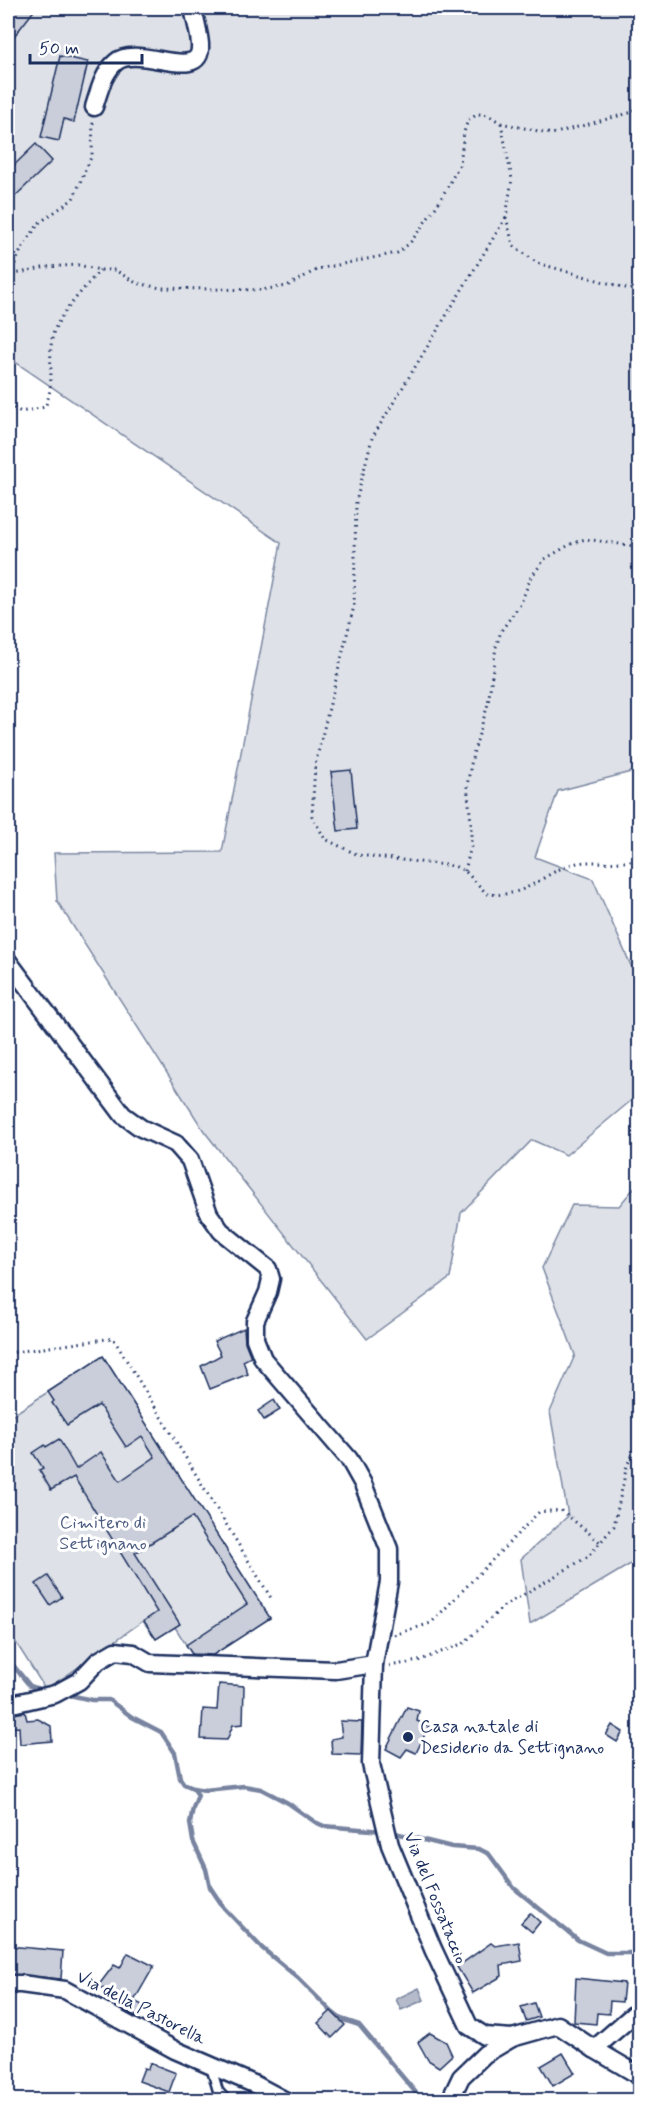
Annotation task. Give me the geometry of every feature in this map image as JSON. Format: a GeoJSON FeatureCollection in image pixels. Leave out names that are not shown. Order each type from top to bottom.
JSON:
{"type":"FeatureCollection","features":[{"type":"Feature","properties":{"kind":"street"},"geometry":{"type":"LineString","coordinates":[[94,107],[107,72],[118,60],[128,56],[147,56],[182,64],[193,62],[199,55],[200,45],[192,8]]}},
{"type":"Feature","properties":{"kind":"street","name":"Via del Fossataccio"},"geometry":{"type":"LineString","coordinates":[[8,961],[123,1114],[141,1128],[176,1144],[190,1160],[209,1214],[221,1231],[267,1269],[271,1279],[268,1292],[255,1321],[255,1339],[263,1359],[349,1458],[363,1484],[389,1548],[389,1582],[374,1664],[371,1764],[390,1845],[433,1949],[469,2026],[485,2036],[512,2038]]}},
{"type":"Feature","properties":{"kind":"street"},"geometry":{"type":"LineString","coordinates":[[8,1705],[56,1694],[78,1681],[98,1661],[115,1652],[132,1653],[150,1663],[336,1670],[374,1664]]}},
{"type":"Feature","properties":{"kind":"street","name":"Via della Pastorella"},"geometry":{"type":"LineString","coordinates":[[8,1984],[65,1990],[174,2050],[210,2064],[284,2100]]}},
{"type":"Feature","properties":{"kind":"street"},"geometry":{"type":"LineString","coordinates":[[594,2049],[639,2009]]}},
{"type":"Feature","properties":{"kind":"street"},"geometry":{"type":"LineString","coordinates":[[450,2100],[461,2077],[485,2054],[512,2038],[558,2025],[639,2076]]}},
{"type":"Feature","properties":{"kind":"lane"},"geometry":{"type":"LineString","coordinates":[[210,2064],[218,2091],[226,2100]]}},
{"type":"Feature","properties":{"kind":"path"},"geometry":{"type":"LineString","coordinates":[[9,277],[47,267],[78,265],[100,270],[115,270],[136,283],[161,288],[261,290],[287,286],[318,269],[397,253],[410,243],[444,194],[460,164],[468,120],[478,114],[488,115],[501,123],[552,134],[633,112],[639,106]]}},
{"type":"Feature","properties":{"kind":"path"},"geometry":{"type":"LineString","coordinates":[[9,277],[21,250],[39,223],[73,199],[92,155],[94,107]]}},
{"type":"Feature","properties":{"kind":"path"},"geometry":{"type":"LineString","coordinates":[[633,112],[639,115]]}},
{"type":"Feature","properties":{"kind":"path"},"geometry":{"type":"LineString","coordinates":[[501,123],[512,179],[506,217],[372,438],[356,501],[354,606],[315,765],[312,816],[325,839],[358,855],[454,866],[465,871],[487,894],[504,896],[533,885],[568,865],[582,862],[622,862],[639,858]]}},
{"type":"Feature","properties":{"kind":"path"},"geometry":{"type":"LineString","coordinates":[[506,217],[513,245],[537,263],[639,292]]}},
{"type":"Feature","properties":{"kind":"path"},"geometry":{"type":"LineString","coordinates":[[8,405],[21,412],[45,407],[51,394],[53,331],[100,270]]}},
{"type":"Feature","properties":{"kind":"path"},"geometry":{"type":"LineString","coordinates":[[465,871],[471,846],[467,786],[473,754],[489,704],[496,647],[501,631],[521,603],[531,577],[545,559],[585,539],[639,545]]}},
{"type":"Feature","properties":{"kind":"path"},"geometry":{"type":"LineString","coordinates":[[8,1353],[114,1338],[271,1598]]}},
{"type":"Feature","properties":{"kind":"path"},"geometry":{"type":"LineString","coordinates":[[374,1664],[388,1666],[418,1660],[464,1643],[504,1606],[532,1592],[555,1575],[589,1556],[614,1526],[627,1465],[639,1443]]}},
{"type":"Feature","properties":{"kind":"path"},"geometry":{"type":"LineString","coordinates":[[378,1640],[431,1623],[539,1512],[561,1510],[601,1543]]}},
{"type":"Feature","properties":{"kind":"green space"},"geometry":{"type":"Polygon","coordinates":[[[8,8],[639,8],[639,770],[558,791],[535,857],[593,879],[639,984],[639,1094],[566,1155],[532,1140],[461,1213],[450,1278],[367,1339],[204,1131],[57,901],[54,853],[222,852],[281,543],[8,357],[8,8]]]}},
{"type":"Feature","properties":{"kind":"green space"},"geometry":{"type":"Polygon","coordinates":[[[639,1182],[639,1559],[530,1624],[521,1559],[568,1516],[550,1412],[575,1355],[542,1268],[572,1205],[619,1206],[639,1182]]]}},
{"type":"Feature","properties":{"kind":"green space","name":"Cimitero di Settignano"},"geometry":{"type":"Polygon","coordinates":[[[103,1356],[270,1618],[208,1658],[195,1659],[175,1627],[156,1639],[143,1621],[46,1690],[8,1630],[8,1418],[103,1356]]]}},
{"type":"Feature","properties":{"kind":"water"},"geometry":{"type":"Polygon","coordinates":[[[419,1988],[424,2000],[401,2010],[396,1999],[419,1988]]]}},
{"type":"Feature","properties":{"kind":"building"},"geometry":{"type":"Polygon","coordinates":[[[8,8],[36,8],[8,44],[8,8]]]}},
{"type":"Feature","properties":{"kind":"building"},"geometry":{"type":"Polygon","coordinates":[[[60,56],[88,62],[74,122],[64,119],[59,141],[41,137],[60,56]]]}},
{"type":"Feature","properties":{"kind":"building"},"geometry":{"type":"Polygon","coordinates":[[[36,144],[52,161],[8,203],[8,171],[36,144]]]}},
{"type":"Feature","properties":{"kind":"building"},"geometry":{"type":"Polygon","coordinates":[[[351,770],[357,829],[338,831],[331,772],[351,770]]]}},
{"type":"Feature","properties":{"kind":"building"},"geometry":{"type":"Polygon","coordinates":[[[244,1328],[245,1342],[251,1357],[243,1361],[248,1374],[210,1389],[201,1366],[221,1355],[214,1341],[244,1328]]]}},
{"type":"Feature","properties":{"kind":"building"},"geometry":{"type":"Polygon","coordinates":[[[103,1356],[270,1618],[213,1655],[192,1654],[186,1645],[247,1604],[192,1517],[135,1553],[180,1624],[156,1639],[144,1621],[157,1612],[74,1477],[51,1490],[39,1470],[43,1468],[33,1453],[59,1439],[76,1469],[101,1452],[120,1481],[155,1457],[142,1436],[126,1447],[99,1405],[67,1425],[52,1403],[54,1401],[48,1392],[103,1356]]]}},
{"type":"Feature","properties":{"kind":"building"},"geometry":{"type":"Polygon","coordinates":[[[274,1400],[280,1410],[264,1420],[258,1411],[274,1400]]]}},
{"type":"Feature","properties":{"kind":"building"},"geometry":{"type":"Polygon","coordinates":[[[48,1576],[62,1597],[50,1605],[36,1584],[48,1576]]]}},
{"type":"Feature","properties":{"kind":"building"},"geometry":{"type":"Polygon","coordinates":[[[219,1684],[244,1686],[243,1724],[233,1725],[227,1740],[201,1739],[203,1709],[217,1710],[219,1684]]]}},
{"type":"Feature","properties":{"kind":"building","name":"Casa natale di Desiderio da Settignano"},"geometry":{"type":"Polygon","coordinates":[[[407,1707],[419,1711],[417,1721],[429,1726],[416,1753],[407,1749],[401,1757],[386,1749],[407,1707]]]}},
{"type":"Feature","properties":{"kind":"building"},"geometry":{"type":"Polygon","coordinates":[[[25,1712],[27,1720],[38,1719],[51,1726],[52,1741],[20,1744],[19,1727],[8,1728],[8,1715],[25,1712]]]}},
{"type":"Feature","properties":{"kind":"building"},"geometry":{"type":"Polygon","coordinates":[[[340,1721],[362,1722],[361,1755],[332,1754],[331,1739],[342,1737],[340,1721]]]}},
{"type":"Feature","properties":{"kind":"building"},"geometry":{"type":"Polygon","coordinates":[[[612,1725],[623,1732],[617,1742],[606,1735],[612,1725]]]}},
{"type":"Feature","properties":{"kind":"building"},"geometry":{"type":"Polygon","coordinates":[[[530,1913],[540,1922],[532,1932],[521,1923],[530,1913]]]}},
{"type":"Feature","properties":{"kind":"building"},"geometry":{"type":"Polygon","coordinates":[[[519,1942],[522,1961],[501,1965],[502,1976],[473,1993],[457,1967],[491,1943],[495,1946],[519,1942]]]}},
{"type":"Feature","properties":{"kind":"building"},"geometry":{"type":"Polygon","coordinates":[[[8,1946],[63,1951],[61,1979],[8,1974],[8,1946]]]}},
{"type":"Feature","properties":{"kind":"building"},"geometry":{"type":"Polygon","coordinates":[[[128,1953],[154,1966],[134,2001],[146,2007],[139,2018],[103,1999],[107,1990],[98,1986],[114,1965],[120,1968],[128,1953]]]}},
{"type":"Feature","properties":{"kind":"building"},"geometry":{"type":"Polygon","coordinates":[[[576,1978],[624,1983],[622,2002],[610,2001],[609,2014],[597,2013],[596,2024],[574,2022],[576,1978]]]}},
{"type":"Feature","properties":{"kind":"building"},"geometry":{"type":"Polygon","coordinates":[[[534,2003],[539,2017],[526,2021],[521,2007],[534,2003]]]}},
{"type":"Feature","properties":{"kind":"building"},"geometry":{"type":"Polygon","coordinates":[[[331,2011],[345,2025],[332,2038],[318,2023],[331,2011]]]}},
{"type":"Feature","properties":{"kind":"building"},"geometry":{"type":"Polygon","coordinates":[[[430,2033],[446,2042],[452,2055],[439,2067],[428,2060],[418,2042],[430,2033]]]}},
{"type":"Feature","properties":{"kind":"building"},"geometry":{"type":"Polygon","coordinates":[[[563,2053],[575,2073],[553,2086],[541,2066],[563,2053]]]}},
{"type":"Feature","properties":{"kind":"building"},"geometry":{"type":"Polygon","coordinates":[[[150,2063],[176,2073],[169,2092],[139,2081],[144,2068],[148,2069],[150,2063]]]}},
{"type":"Feature","properties":{"kind":"waterway"},"geometry":{"type":"LineString","coordinates":[[8,1659],[30,1686],[42,1690]]}},
{"type":"Feature","properties":{"kind":"waterway"},"geometry":{"type":"LineString","coordinates":[[65,1694],[92,1700],[109,1700],[132,1717],[161,1732],[175,1753],[180,1778],[198,1795],[190,1823],[193,1841],[206,1869],[210,1887],[224,1908],[262,1948],[298,1978],[332,2012],[341,2019],[359,2025],[422,2100]]}},
{"type":"Feature","properties":{"kind":"waterway"},"geometry":{"type":"LineString","coordinates":[[193,1788],[205,1790],[244,1786],[261,1789],[324,1826],[383,1831]]}},
{"type":"Feature","properties":{"kind":"waterway"},"geometry":{"type":"LineString","coordinates":[[391,1832],[452,1847],[479,1849],[489,1854],[514,1888],[578,1940],[606,1953],[640,1955]]}},
{"type":"Feature","properties":{"kind":"place","name":"Casa natale di Desiderio da Settignano"},"geometry":{"type":"Point","coordinates":[408,1737]}}]}
